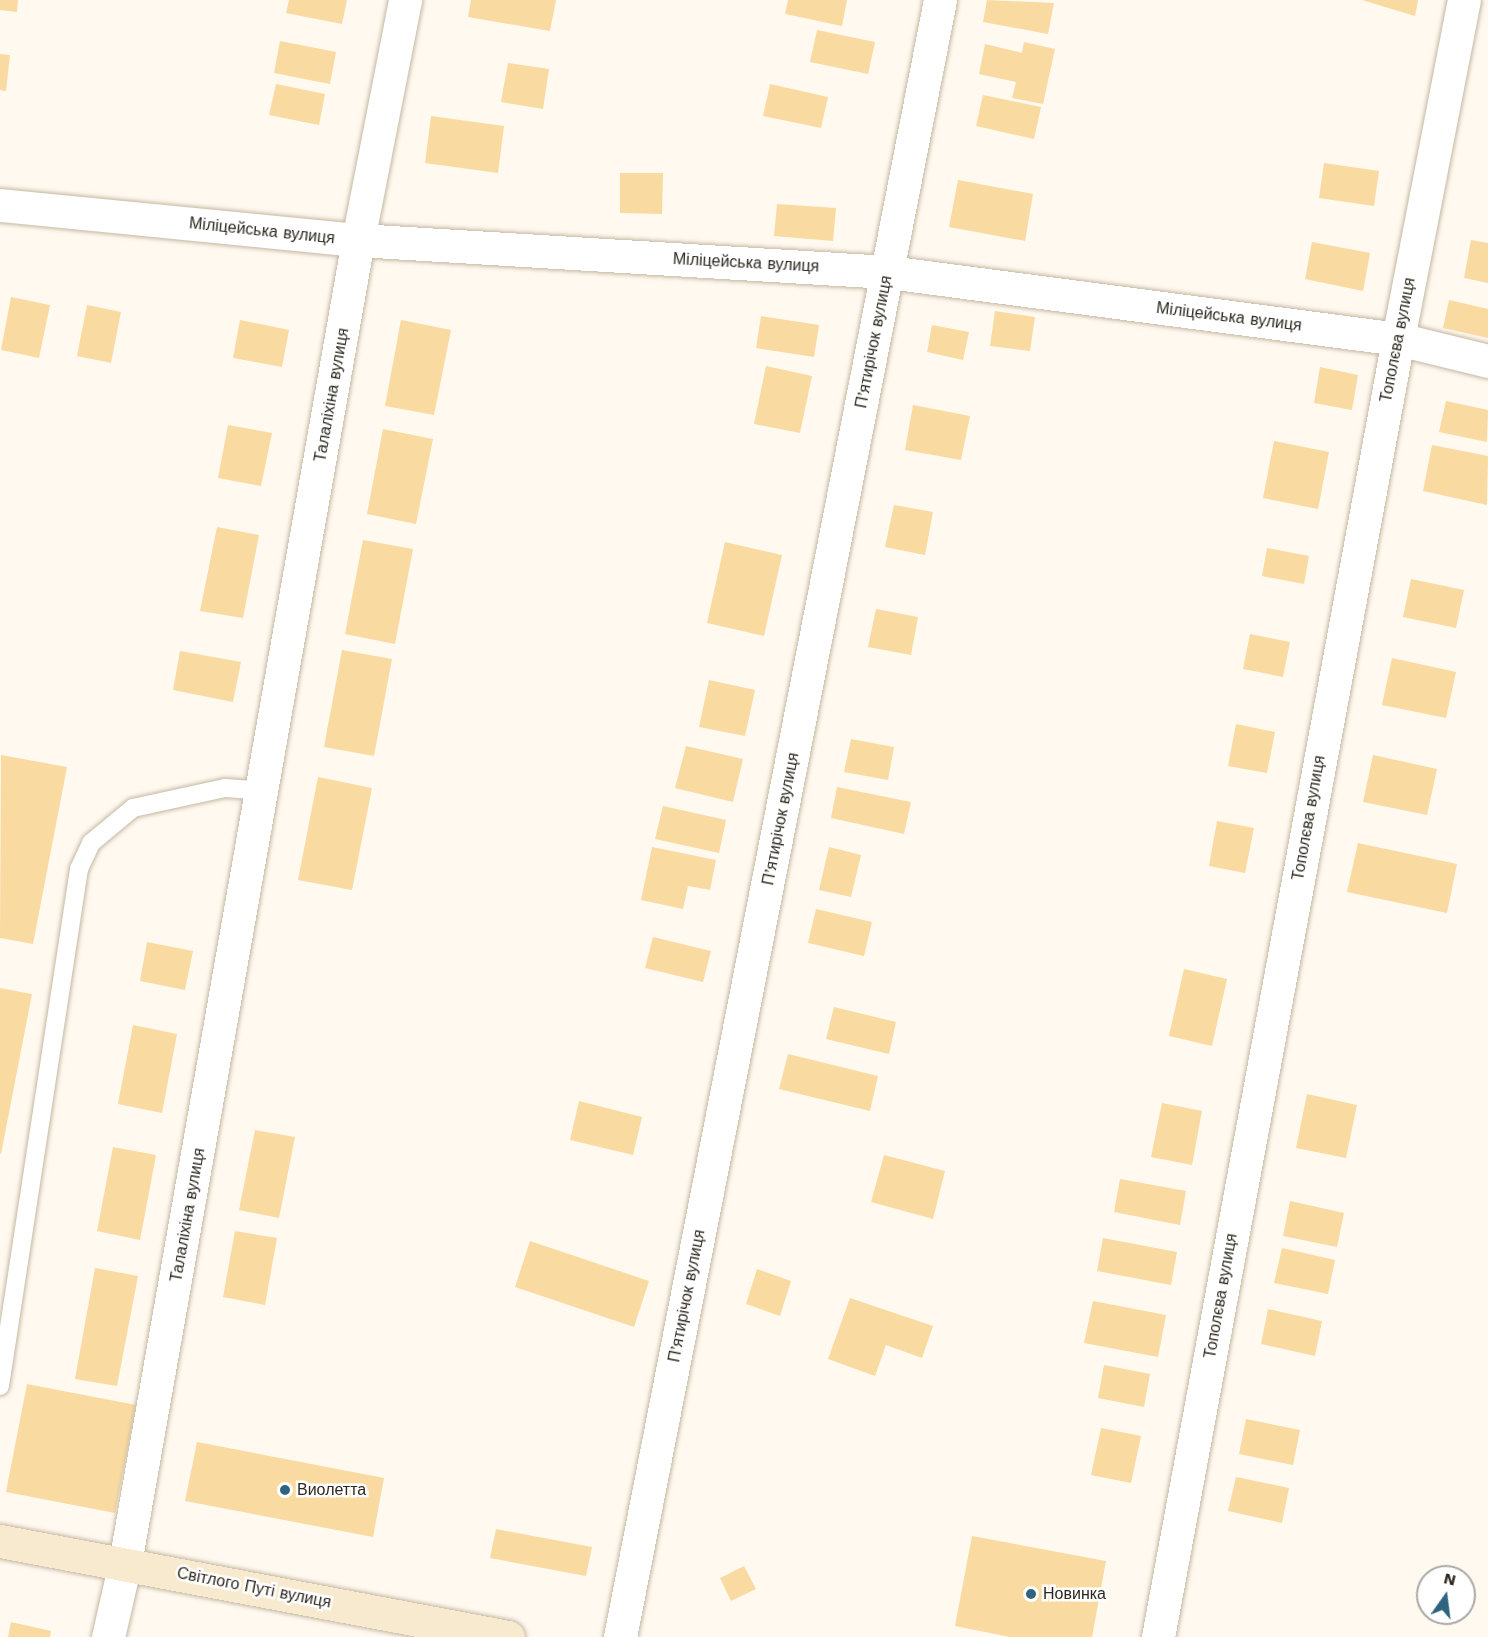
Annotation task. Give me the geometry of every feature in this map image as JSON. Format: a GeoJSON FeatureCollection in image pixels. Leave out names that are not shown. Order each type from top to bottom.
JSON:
{"type":"FeatureCollection","features":[{"type":"Feature","properties":{"kind":"main road","name":"Світлого Путі вулиця"},"geometry":{"type":"LineString","coordinates":[[0,1541],[508,1637]]}},
{"type":"Feature","properties":{"kind":"street","name":"Талаліхіна вулиця"},"geometry":{"type":"LineString","coordinates":[[108,1637],[125,1563],[264,792],[358,240],[405,0]]}},
{"type":"Feature","properties":{"kind":"street","name":"П’ятирічок вулиця"},"geometry":{"type":"LineString","coordinates":[[620,1637],[940,0]]}},
{"type":"Feature","properties":{"kind":"street","name":"Тополєва вулиця"},"geometry":{"type":"LineString","coordinates":[[1158,1637],[1398,339],[1464,0]]}},
{"type":"Feature","properties":{"kind":"street","name":"Міліцейська вулиця"},"geometry":{"type":"LineString","coordinates":[[0,205],[358,240],[888,272],[1398,339],[1488,361]]}},
{"type":"Feature","properties":{"kind":"lane"},"geometry":{"type":"LineString","coordinates":[[0,1386],[79,869],[91,843],[133,808],[225,788],[264,792]]}},
{"type":"Feature","properties":{"kind":"building"},"geometry":{"type":"Polygon","coordinates":[[[0,0],[18,0],[17,12],[0,10],[0,0]]]}},
{"type":"Feature","properties":{"kind":"building"},"geometry":{"type":"Polygon","coordinates":[[[289,0],[347,0],[342,24],[286,13],[289,0]]]}},
{"type":"Feature","properties":{"kind":"building"},"geometry":{"type":"Polygon","coordinates":[[[471,0],[556,0],[550,31],[468,17],[471,0]]]}},
{"type":"Feature","properties":{"kind":"building"},"geometry":{"type":"Polygon","coordinates":[[[788,0],[847,0],[842,26],[785,14],[788,0]]]}},
{"type":"Feature","properties":{"kind":"building"},"geometry":{"type":"Polygon","coordinates":[[[987,0],[1054,3],[1048,34],[983,22],[987,0]]]}},
{"type":"Feature","properties":{"kind":"building"},"geometry":{"type":"Polygon","coordinates":[[[1362,0],[1418,0],[1415,16],[1362,0]]]}},
{"type":"Feature","properties":{"kind":"building"},"geometry":{"type":"Polygon","coordinates":[[[817,30],[875,42],[868,74],[810,62],[817,30]]]}},
{"type":"Feature","properties":{"kind":"building"},"geometry":{"type":"Polygon","coordinates":[[[280,41],[336,52],[330,84],[274,73],[280,41]]]}},
{"type":"Feature","properties":{"kind":"building"},"geometry":{"type":"Polygon","coordinates":[[[1024,42],[1055,49],[1043,104],[1012,98],[1016,82],[979,74],[985,44],[1022,53],[1024,42]]]}},
{"type":"Feature","properties":{"kind":"building"},"geometry":{"type":"Polygon","coordinates":[[[0,54],[10,55],[6,91],[0,90],[0,54]]]}},
{"type":"Feature","properties":{"kind":"building"},"geometry":{"type":"Polygon","coordinates":[[[508,63],[549,69],[543,109],[501,102],[508,63]]]}},
{"type":"Feature","properties":{"kind":"building"},"geometry":{"type":"Polygon","coordinates":[[[276,84],[325,94],[319,125],[269,115],[276,84]]]}},
{"type":"Feature","properties":{"kind":"building"},"geometry":{"type":"Polygon","coordinates":[[[770,84],[828,97],[821,128],[763,116],[770,84]]]}},
{"type":"Feature","properties":{"kind":"building"},"geometry":{"type":"Polygon","coordinates":[[[983,95],[1041,107],[1034,139],[976,126],[983,95]]]}},
{"type":"Feature","properties":{"kind":"building"},"geometry":{"type":"Polygon","coordinates":[[[431,116],[504,126],[498,173],[425,163],[431,116]]]}},
{"type":"Feature","properties":{"kind":"building"},"geometry":{"type":"Polygon","coordinates":[[[1324,163],[1379,171],[1374,206],[1319,198],[1324,163]]]}},
{"type":"Feature","properties":{"kind":"building"},"geometry":{"type":"Polygon","coordinates":[[[620,173],[663,173],[662,214],[620,213],[620,173]]]}},
{"type":"Feature","properties":{"kind":"building"},"geometry":{"type":"Polygon","coordinates":[[[958,180],[1033,194],[1025,241],[949,227],[958,180]]]}},
{"type":"Feature","properties":{"kind":"building"},"geometry":{"type":"Polygon","coordinates":[[[777,204],[836,208],[833,241],[774,236],[777,204]]]}},
{"type":"Feature","properties":{"kind":"building"},"geometry":{"type":"Polygon","coordinates":[[[1471,240],[1488,243],[1488,283],[1464,278],[1471,240]]]}},
{"type":"Feature","properties":{"kind":"building"},"geometry":{"type":"Polygon","coordinates":[[[1312,242],[1370,253],[1363,291],[1305,279],[1312,242]]]}},
{"type":"Feature","properties":{"kind":"building"},"geometry":{"type":"Polygon","coordinates":[[[11,297],[50,305],[39,358],[1,350],[11,297]]]}},
{"type":"Feature","properties":{"kind":"building"},"geometry":{"type":"Polygon","coordinates":[[[1449,300],[1488,309],[1488,338],[1443,328],[1449,300]]]}},
{"type":"Feature","properties":{"kind":"building"},"geometry":{"type":"Polygon","coordinates":[[[87,305],[121,312],[111,363],[77,356],[87,305]]]}},
{"type":"Feature","properties":{"kind":"building"},"geometry":{"type":"Polygon","coordinates":[[[995,311],[1035,317],[1030,351],[990,346],[995,311]]]}},
{"type":"Feature","properties":{"kind":"building"},"geometry":{"type":"Polygon","coordinates":[[[761,316],[819,325],[814,357],[756,348],[761,316]]]}},
{"type":"Feature","properties":{"kind":"building"},"geometry":{"type":"Polygon","coordinates":[[[240,320],[289,330],[282,367],[233,358],[240,320]]]}},
{"type":"Feature","properties":{"kind":"building"},"geometry":{"type":"Polygon","coordinates":[[[401,320],[451,330],[434,415],[385,406],[401,320]]]}},
{"type":"Feature","properties":{"kind":"building"},"geometry":{"type":"Polygon","coordinates":[[[932,325],[969,332],[963,360],[927,352],[932,325]]]}},
{"type":"Feature","properties":{"kind":"building"},"geometry":{"type":"Polygon","coordinates":[[[766,366],[812,376],[800,433],[754,424],[766,366]]]}},
{"type":"Feature","properties":{"kind":"building"},"geometry":{"type":"Polygon","coordinates":[[[1320,367],[1358,375],[1352,410],[1314,403],[1320,367]]]}},
{"type":"Feature","properties":{"kind":"building"},"geometry":{"type":"Polygon","coordinates":[[[1446,401],[1488,410],[1487,442],[1439,432],[1446,401]]]}},
{"type":"Feature","properties":{"kind":"building"},"geometry":{"type":"Polygon","coordinates":[[[913,405],[970,416],[961,460],[905,450],[913,405]]]}},
{"type":"Feature","properties":{"kind":"building"},"geometry":{"type":"Polygon","coordinates":[[[228,425],[272,433],[261,486],[218,478],[228,425]]]}},
{"type":"Feature","properties":{"kind":"building"},"geometry":{"type":"Polygon","coordinates":[[[383,429],[433,439],[416,524],[367,514],[383,429]]]}},
{"type":"Feature","properties":{"kind":"building"},"geometry":{"type":"Polygon","coordinates":[[[1274,441],[1329,452],[1318,509],[1263,498],[1274,441]]]}},
{"type":"Feature","properties":{"kind":"building"},"geometry":{"type":"Polygon","coordinates":[[[1432,445],[1488,456],[1487,505],[1423,491],[1432,445]]]}},
{"type":"Feature","properties":{"kind":"building"},"geometry":{"type":"Polygon","coordinates":[[[894,505],[933,512],[925,555],[885,547],[894,505]]]}},
{"type":"Feature","properties":{"kind":"building"},"geometry":{"type":"Polygon","coordinates":[[[217,527],[259,535],[243,618],[200,611],[217,527]]]}},
{"type":"Feature","properties":{"kind":"building"},"geometry":{"type":"Polygon","coordinates":[[[363,540],[413,549],[395,644],[345,634],[363,540]]]}},
{"type":"Feature","properties":{"kind":"building"},"geometry":{"type":"Polygon","coordinates":[[[725,542],[782,555],[764,636],[707,623],[725,542]]]}},
{"type":"Feature","properties":{"kind":"building"},"geometry":{"type":"Polygon","coordinates":[[[1267,548],[1309,556],[1304,584],[1262,576],[1267,548]]]}},
{"type":"Feature","properties":{"kind":"building"},"geometry":{"type":"Polygon","coordinates":[[[1411,579],[1464,590],[1456,628],[1403,617],[1411,579]]]}},
{"type":"Feature","properties":{"kind":"building"},"geometry":{"type":"Polygon","coordinates":[[[876,609],[918,617],[911,655],[868,647],[876,609]]]}},
{"type":"Feature","properties":{"kind":"building"},"geometry":{"type":"Polygon","coordinates":[[[1250,634],[1290,642],[1283,677],[1243,669],[1250,634]]]}},
{"type":"Feature","properties":{"kind":"building"},"geometry":{"type":"Polygon","coordinates":[[[342,650],[392,659],[374,756],[324,747],[342,650]]]}},
{"type":"Feature","properties":{"kind":"building"},"geometry":{"type":"Polygon","coordinates":[[[180,651],[241,662],[233,702],[173,690],[180,651]]]}},
{"type":"Feature","properties":{"kind":"building"},"geometry":{"type":"Polygon","coordinates":[[[1392,658],[1456,672],[1446,718],[1382,705],[1392,658]]]}},
{"type":"Feature","properties":{"kind":"building"},"geometry":{"type":"Polygon","coordinates":[[[709,680],[755,690],[745,736],[699,727],[709,680]]]}},
{"type":"Feature","properties":{"kind":"building"},"geometry":{"type":"Polygon","coordinates":[[[1236,724],[1275,732],[1267,773],[1228,766],[1236,724]]]}},
{"type":"Feature","properties":{"kind":"building"},"geometry":{"type":"Polygon","coordinates":[[[851,739],[894,747],[888,780],[844,772],[851,739]]]}},
{"type":"Feature","properties":{"kind":"building"},"geometry":{"type":"Polygon","coordinates":[[[686,746],[743,759],[733,802],[675,788],[686,746]]]}},
{"type":"Feature","properties":{"kind":"building"},"geometry":{"type":"Polygon","coordinates":[[[1,755],[67,767],[33,944],[0,938],[1,755]]]}},
{"type":"Feature","properties":{"kind":"building"},"geometry":{"type":"Polygon","coordinates":[[[1373,755],[1437,769],[1427,815],[1363,802],[1373,755]]]}},
{"type":"Feature","properties":{"kind":"building"},"geometry":{"type":"Polygon","coordinates":[[[318,777],[372,788],[352,890],[298,880],[318,777]]]}},
{"type":"Feature","properties":{"kind":"building"},"geometry":{"type":"Polygon","coordinates":[[[837,787],[911,802],[904,834],[831,818],[837,787]]]}},
{"type":"Feature","properties":{"kind":"building"},"geometry":{"type":"Polygon","coordinates":[[[663,806],[726,820],[719,853],[655,839],[663,806]]]}},
{"type":"Feature","properties":{"kind":"building"},"geometry":{"type":"Polygon","coordinates":[[[1217,821],[1254,828],[1245,873],[1209,866],[1217,821]]]}},
{"type":"Feature","properties":{"kind":"building"},"geometry":{"type":"Polygon","coordinates":[[[1358,843],[1457,864],[1447,913],[1347,892],[1358,843]]]}},
{"type":"Feature","properties":{"kind":"building"},"geometry":{"type":"Polygon","coordinates":[[[652,847],[716,860],[710,890],[688,886],[683,909],[641,900],[652,847]]]}},
{"type":"Feature","properties":{"kind":"building"},"geometry":{"type":"Polygon","coordinates":[[[829,847],[861,855],[851,897],[819,890],[829,847]]]}},
{"type":"Feature","properties":{"kind":"building"},"geometry":{"type":"Polygon","coordinates":[[[816,909],[872,922],[864,956],[808,943],[816,909]]]}},
{"type":"Feature","properties":{"kind":"building"},"geometry":{"type":"Polygon","coordinates":[[[653,937],[711,951],[703,982],[645,968],[653,937]]]}},
{"type":"Feature","properties":{"kind":"building"},"geometry":{"type":"Polygon","coordinates":[[[147,942],[193,951],[185,990],[140,981],[147,942]]]}},
{"type":"Feature","properties":{"kind":"building"},"geometry":{"type":"Polygon","coordinates":[[[1184,969],[1227,979],[1212,1046],[1169,1036],[1184,969]]]}},
{"type":"Feature","properties":{"kind":"building"},"geometry":{"type":"Polygon","coordinates":[[[0,988],[32,994],[1,1154],[0,1153],[0,988]]]}},
{"type":"Feature","properties":{"kind":"building"},"geometry":{"type":"Polygon","coordinates":[[[834,1007],[896,1022],[889,1054],[826,1039],[834,1007]]]}},
{"type":"Feature","properties":{"kind":"building"},"geometry":{"type":"Polygon","coordinates":[[[133,1025],[177,1034],[162,1113],[118,1104],[133,1025]]]}},
{"type":"Feature","properties":{"kind":"building"},"geometry":{"type":"Polygon","coordinates":[[[788,1054],[878,1076],[870,1111],[779,1089],[788,1054]]]}},
{"type":"Feature","properties":{"kind":"building"},"geometry":{"type":"Polygon","coordinates":[[[1307,1094],[1357,1105],[1346,1158],[1296,1148],[1307,1094]]]}},
{"type":"Feature","properties":{"kind":"building"},"geometry":{"type":"Polygon","coordinates":[[[579,1101],[642,1117],[633,1155],[570,1140],[579,1101]]]}},
{"type":"Feature","properties":{"kind":"building"},"geometry":{"type":"Polygon","coordinates":[[[1162,1103],[1202,1111],[1192,1165],[1151,1157],[1162,1103]]]}},
{"type":"Feature","properties":{"kind":"building"},"geometry":{"type":"Polygon","coordinates":[[[255,1130],[295,1137],[279,1218],[239,1210],[255,1130]]]}},
{"type":"Feature","properties":{"kind":"building"},"geometry":{"type":"Polygon","coordinates":[[[113,1147],[156,1155],[140,1240],[97,1231],[113,1147]]]}},
{"type":"Feature","properties":{"kind":"building"},"geometry":{"type":"Polygon","coordinates":[[[884,1155],[945,1171],[933,1219],[871,1202],[884,1155]]]}},
{"type":"Feature","properties":{"kind":"building"},"geometry":{"type":"Polygon","coordinates":[[[1120,1179],[1186,1191],[1180,1225],[1114,1212],[1120,1179]]]}},
{"type":"Feature","properties":{"kind":"building"},"geometry":{"type":"Polygon","coordinates":[[[1290,1201],[1344,1213],[1337,1247],[1283,1236],[1290,1201]]]}},
{"type":"Feature","properties":{"kind":"building"},"geometry":{"type":"Polygon","coordinates":[[[235,1231],[277,1238],[265,1305],[223,1297],[235,1231]]]}},
{"type":"Feature","properties":{"kind":"building"},"geometry":{"type":"Polygon","coordinates":[[[1103,1238],[1177,1252],[1171,1285],[1097,1271],[1103,1238]]]}},
{"type":"Feature","properties":{"kind":"building"},"geometry":{"type":"Polygon","coordinates":[[[530,1241],[649,1281],[634,1327],[515,1287],[530,1241]]]}},
{"type":"Feature","properties":{"kind":"building"},"geometry":{"type":"Polygon","coordinates":[[[1282,1248],[1335,1260],[1328,1294],[1274,1283],[1282,1248]]]}},
{"type":"Feature","properties":{"kind":"building"},"geometry":{"type":"Polygon","coordinates":[[[95,1268],[138,1276],[117,1386],[75,1379],[95,1268]]]}},
{"type":"Feature","properties":{"kind":"building"},"geometry":{"type":"Polygon","coordinates":[[[757,1269],[791,1281],[780,1316],[746,1304],[757,1269]]]}},
{"type":"Feature","properties":{"kind":"building"},"geometry":{"type":"Polygon","coordinates":[[[850,1298],[933,1326],[922,1358],[886,1345],[875,1376],[828,1359],[850,1298]]]}},
{"type":"Feature","properties":{"kind":"building"},"geometry":{"type":"Polygon","coordinates":[[[1093,1301],[1166,1315],[1158,1357],[1084,1343],[1093,1301]]]}},
{"type":"Feature","properties":{"kind":"building"},"geometry":{"type":"Polygon","coordinates":[[[1268,1309],[1322,1321],[1315,1356],[1261,1344],[1268,1309]]]}},
{"type":"Feature","properties":{"kind":"building"},"geometry":{"type":"Polygon","coordinates":[[[1104,1365],[1150,1374],[1144,1407],[1098,1398],[1104,1365]]]}},
{"type":"Feature","properties":{"kind":"building"},"geometry":{"type":"Polygon","coordinates":[[[27,1384],[136,1405],[115,1513],[6,1492],[27,1384]]]}},
{"type":"Feature","properties":{"kind":"building"},"geometry":{"type":"Polygon","coordinates":[[[1246,1419],[1300,1430],[1293,1465],[1239,1454],[1246,1419]]]}},
{"type":"Feature","properties":{"kind":"building"},"geometry":{"type":"Polygon","coordinates":[[[1101,1428],[1141,1436],[1131,1483],[1091,1475],[1101,1428]]]}},
{"type":"Feature","properties":{"kind":"building","name":"Виолетта"},"geometry":{"type":"Polygon","coordinates":[[[197,1442],[384,1478],[373,1537],[185,1501],[197,1442]]]}},
{"type":"Feature","properties":{"kind":"building"},"geometry":{"type":"Polygon","coordinates":[[[1236,1477],[1289,1488],[1282,1523],[1228,1511],[1236,1477]]]}},
{"type":"Feature","properties":{"kind":"building"},"geometry":{"type":"Polygon","coordinates":[[[496,1529],[592,1547],[586,1576],[490,1558],[496,1529]]]}},
{"type":"Feature","properties":{"kind":"building","name":"Новинка"},"geometry":{"type":"Polygon","coordinates":[[[972,1536],[1106,1561],[1092,1637],[1010,1637],[955,1626],[972,1536]]]}},
{"type":"Feature","properties":{"kind":"building"},"geometry":{"type":"Polygon","coordinates":[[[744,1566],[756,1589],[731,1601],[720,1578],[744,1566]]]}},
{"type":"Feature","properties":{"kind":"building"},"geometry":{"type":"Polygon","coordinates":[[[11,1622],[51,1631],[50,1637],[8,1637],[11,1622]]]}},
{"type":"Feature","properties":{"kind":"place","name":"Виолетта"},"geometry":{"type":"Point","coordinates":[285,1490]}},
{"type":"Feature","properties":{"kind":"place","name":"Новинка"},"geometry":{"type":"Point","coordinates":[1031,1594]}}]}
